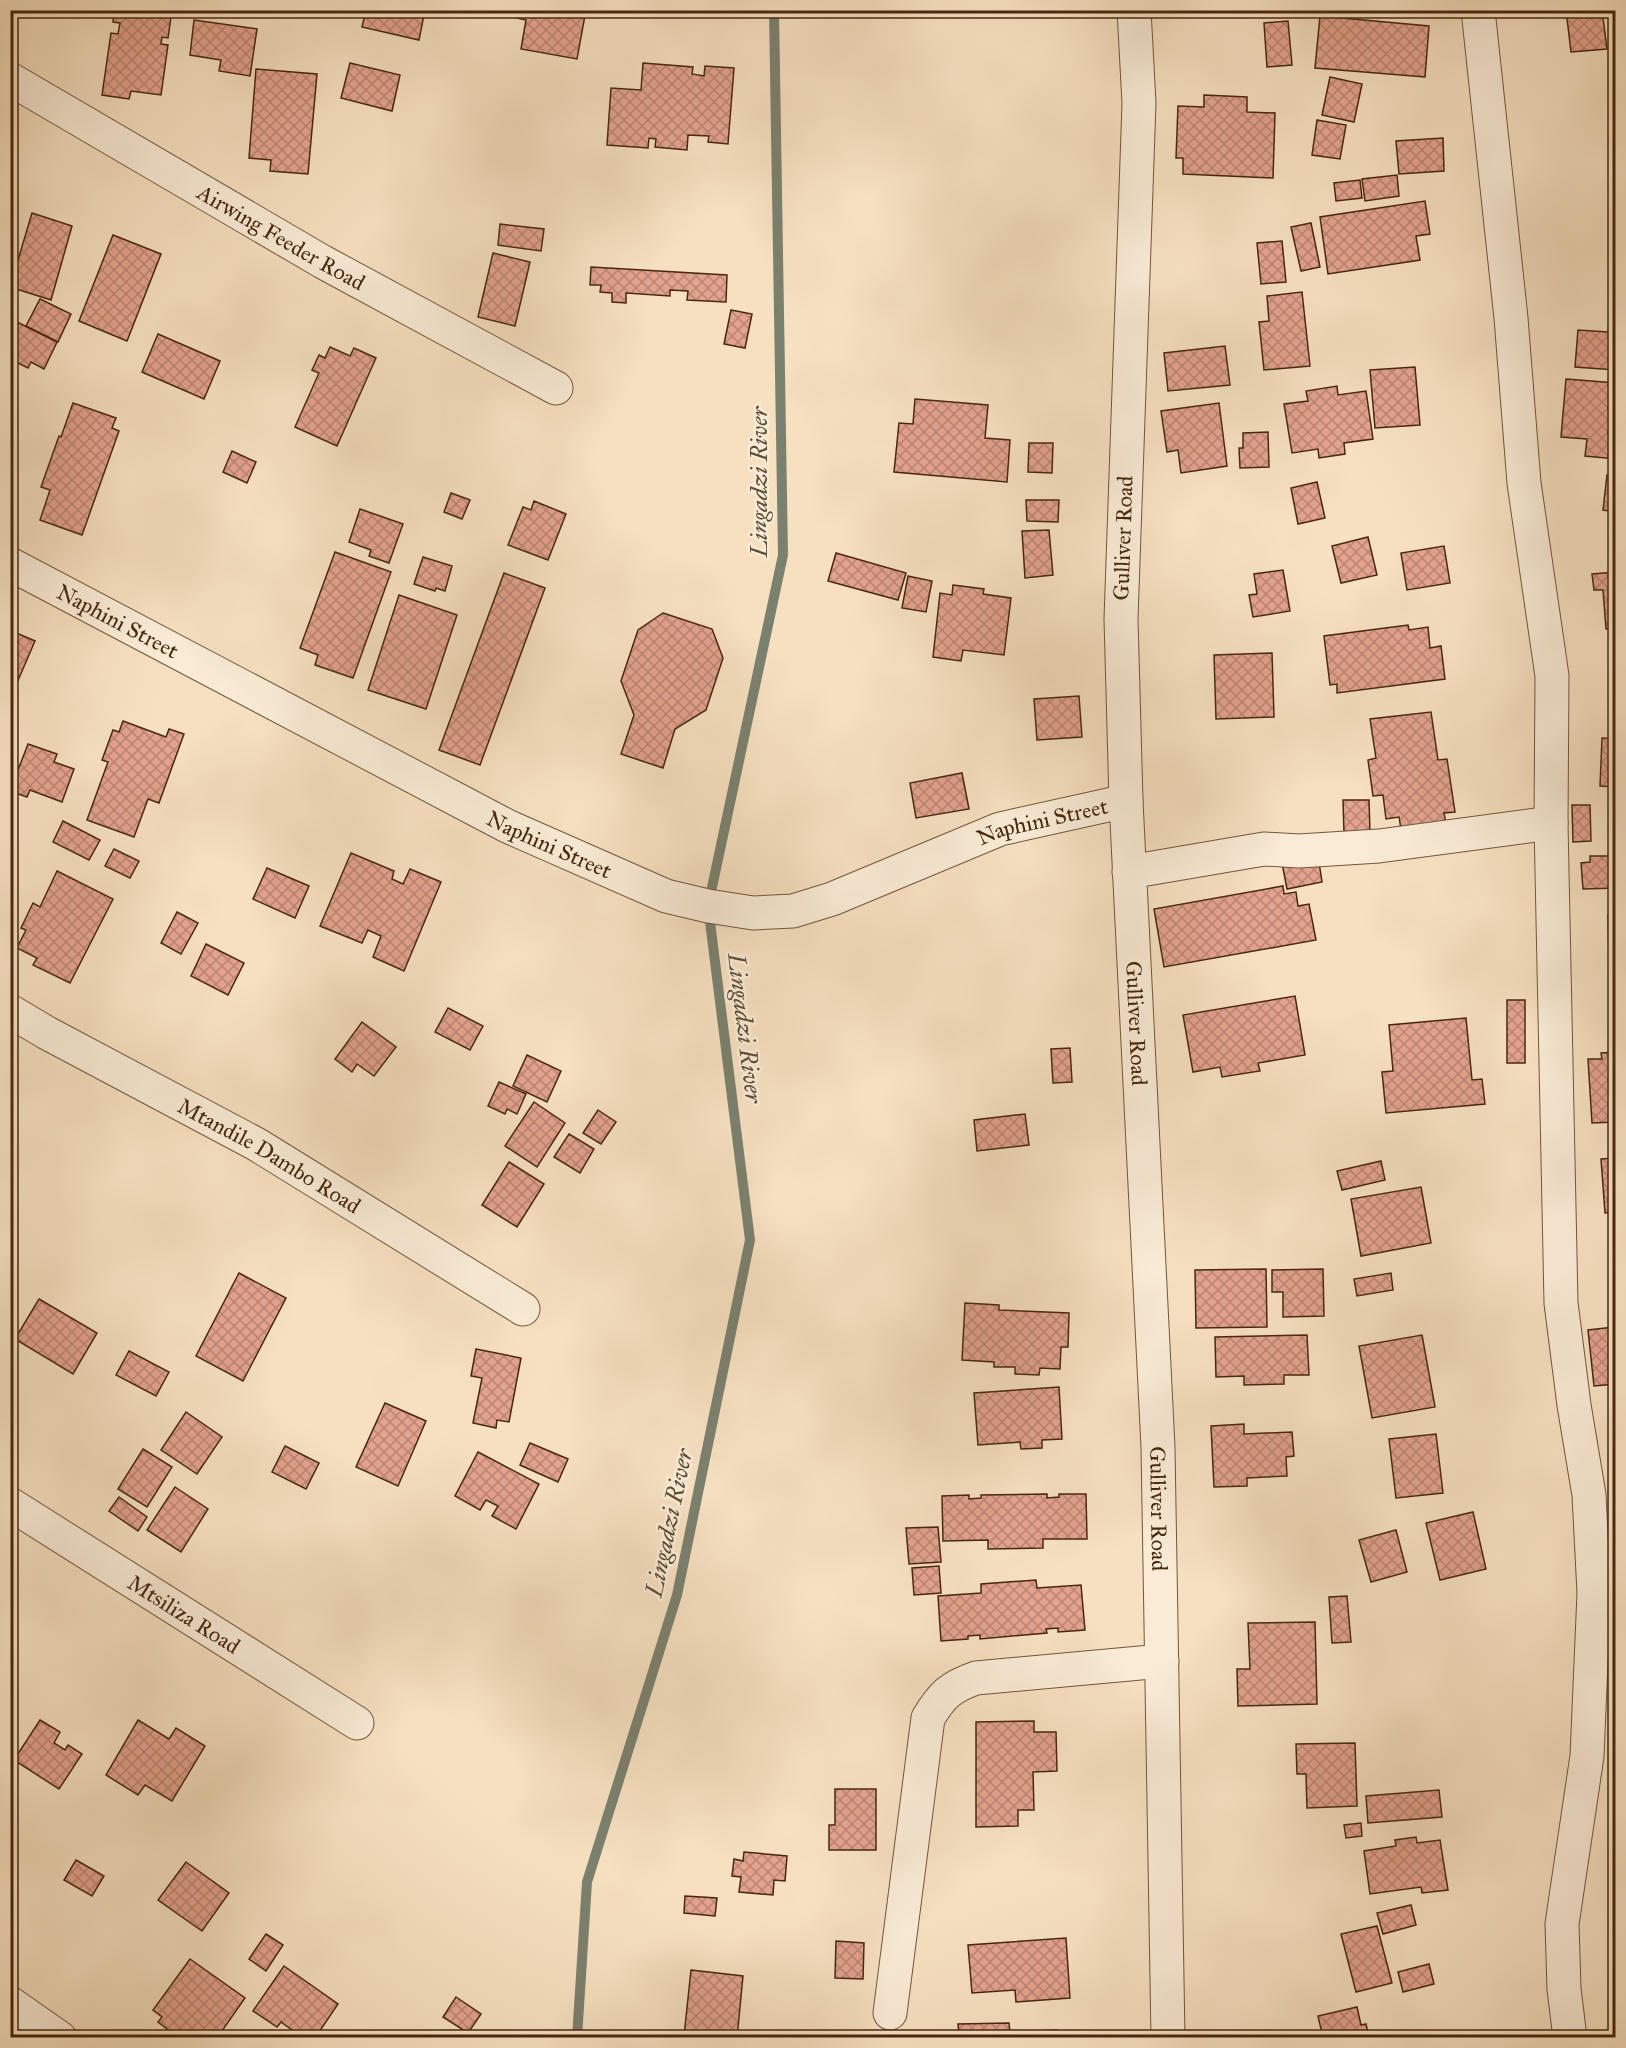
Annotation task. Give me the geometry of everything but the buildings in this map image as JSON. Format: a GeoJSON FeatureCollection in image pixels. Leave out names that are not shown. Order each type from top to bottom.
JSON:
{"type":"FeatureCollection","features":[{"type":"Feature","properties":{"kind":"street","name":"Gulliver Road"},"geometry":{"type":"LineString","coordinates":[[1134,10],[1139,103],[1120,618],[1129,872],[1158,1447],[1168,2037]]}},
{"type":"Feature","properties":{"kind":"street"},"geometry":{"type":"LineString","coordinates":[[1478,10],[1511,318],[1524,483],[1552,676],[1551,823],[1561,1303],[1574,1405],[1589,1495],[1594,1593],[1587,1756],[1562,1924],[1564,1989],[1570,2037]]}},
{"type":"Feature","properties":{"kind":"street","name":"Airwing Feeder Road"},"geometry":{"type":"LineString","coordinates":[[10,79],[323,262],[556,388]]}},
{"type":"Feature","properties":{"kind":"street","name":"Naphini Street"},"geometry":{"type":"LineString","coordinates":[[10,564],[507,826],[666,896],[708,906],[753,914],[793,911],[832,899],[1000,829],[1126,801]]}},
{"type":"Feature","properties":{"kind":"street"},"geometry":{"type":"LineString","coordinates":[[1129,872],[1264,849],[1299,851],[1379,846],[1551,823]]}},
{"type":"Feature","properties":{"kind":"street","name":"Mtandile Dambo Road"},"geometry":{"type":"LineString","coordinates":[[10,1011],[256,1144],[523,1309]]}},
{"type":"Feature","properties":{"kind":"street","name":"Mtsiliza Road"},"geometry":{"type":"LineString","coordinates":[[10,1504],[357,1723]]}},
{"type":"Feature","properties":{"kind":"street"},"geometry":{"type":"LineString","coordinates":[[890,2013],[928,1718],[939,1699],[954,1686],[976,1677],[1162,1661]]}},
{"type":"Feature","properties":{"kind":"street"},"geometry":{"type":"LineString","coordinates":[[10,2003],[60,2037]]}},
{"type":"Feature","properties":{"kind":"waterway","name":"Lingadzi River"},"geometry":{"type":"LineString","coordinates":[[577,2038],[587,1882],[677,1595],[750,1240],[708,906],[783,555],[774,10]]}}]}
